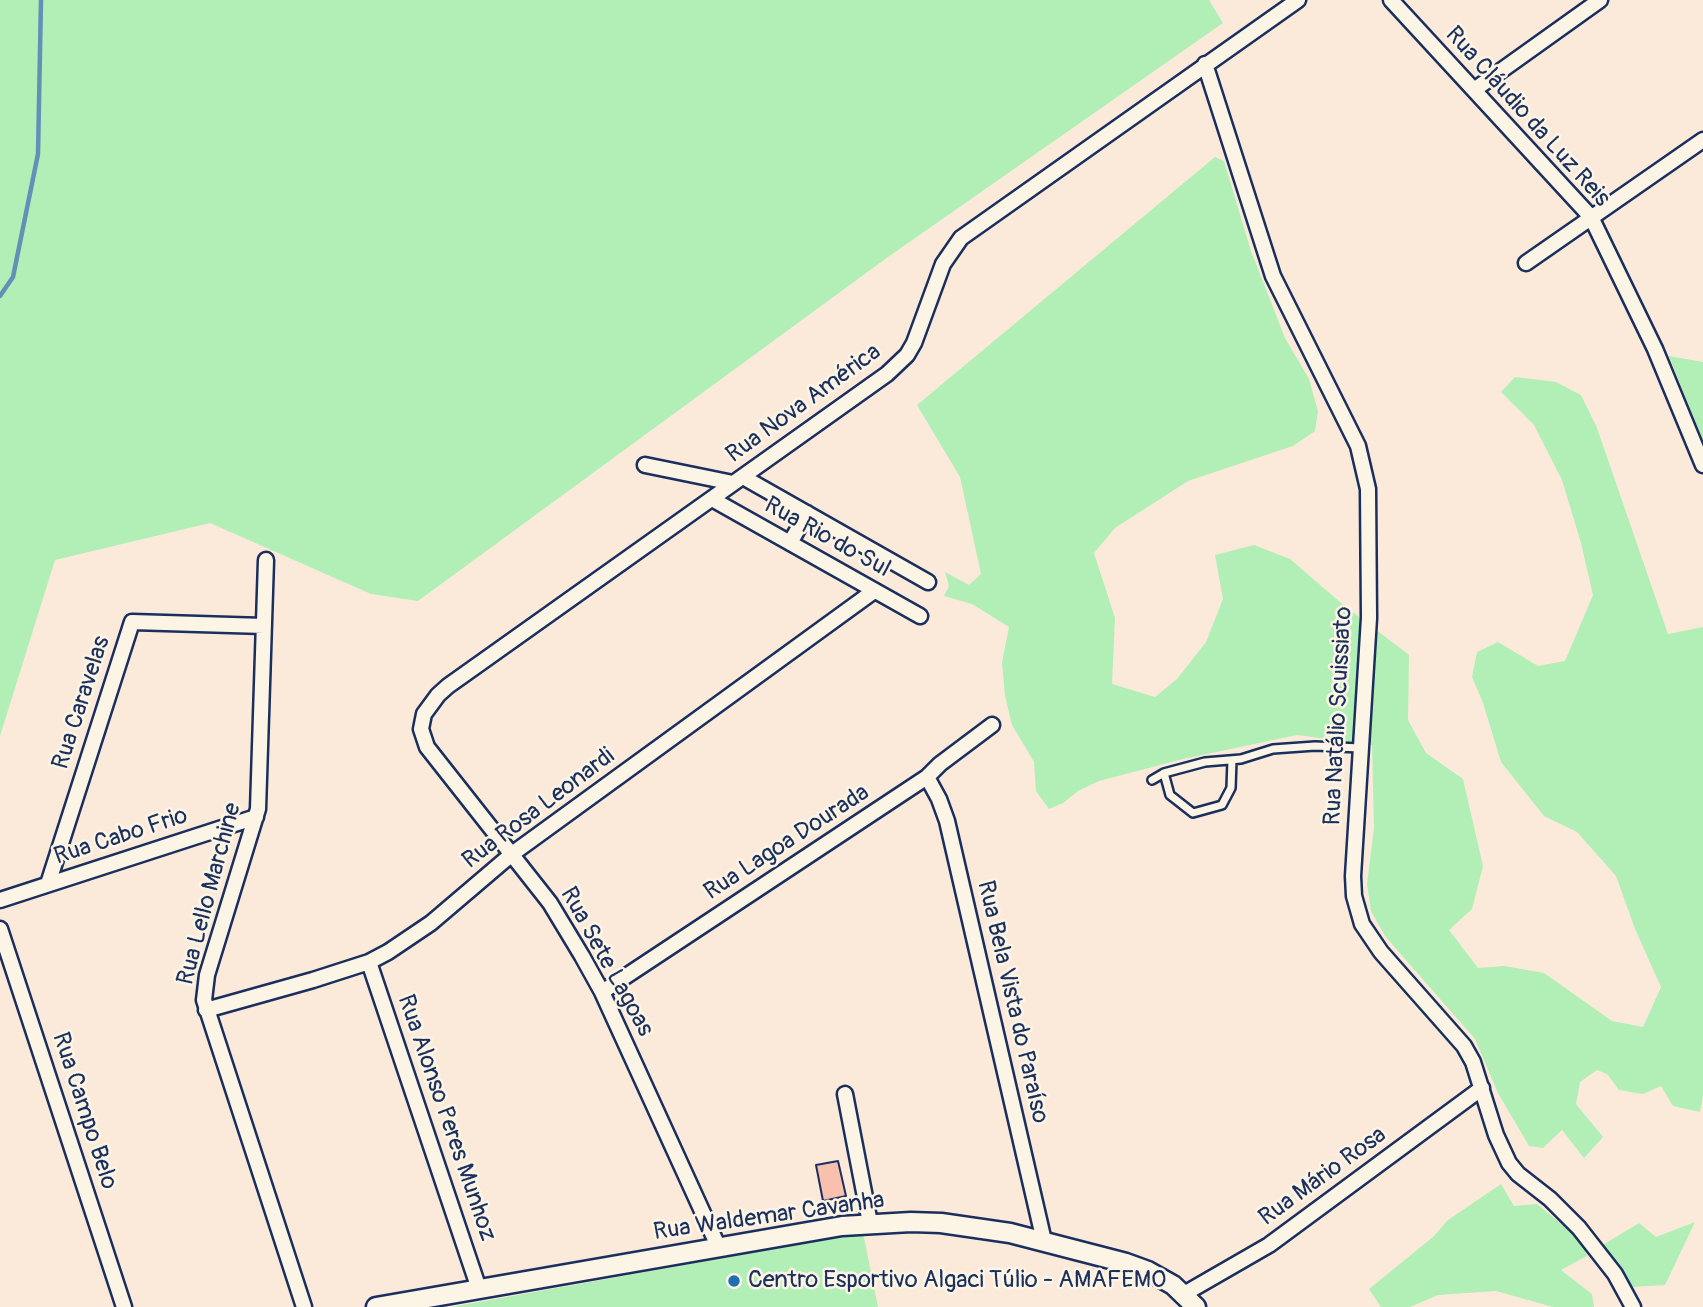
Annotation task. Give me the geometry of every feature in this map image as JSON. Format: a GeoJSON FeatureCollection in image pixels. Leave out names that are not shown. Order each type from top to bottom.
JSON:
{"type":"FeatureCollection","features":[{"type":"Feature","properties":{"kind":"street","name":"Rua Nova América"},"geometry":{"type":"LineString","coordinates":[[422,722],[430,705],[448,686],[898,365],[914,343],[943,264],[961,238],[1298,0]]}},
{"type":"Feature","properties":{"kind":"street","name":"Rua Cláudio da Luz Reis"},"geometry":{"type":"LineString","coordinates":[[1391,0],[1591,218],[1655,349],[1703,465]]}},
{"type":"Feature","properties":{"kind":"street"},"geometry":{"type":"LineString","coordinates":[[1474,90],[1600,0]]}},
{"type":"Feature","properties":{"kind":"street","name":"Rua Natálio Scuissiato"},"geometry":{"type":"LineString","coordinates":[[1205,64],[1273,276],[1349,426],[1364,467],[1370,513],[1370,594],[1353,876],[1354,896],[1362,924],[1381,952],[1464,1046],[1509,1163],[1528,1184],[1550,1199],[1579,1228],[1615,1274],[1633,1307]]}},
{"type":"Feature","properties":{"kind":"street"},"geometry":{"type":"LineString","coordinates":[[1526,263],[1703,140]]}},
{"type":"Feature","properties":{"kind":"street","name":"Rua Rio do Sul"},"geometry":{"type":"LineString","coordinates":[[645,465],[738,480],[807,513],[928,582]]}},
{"type":"Feature","properties":{"kind":"street","name":"Rua Rio do Sul"},"geometry":{"type":"LineString","coordinates":[[712,499],[920,616]]}},
{"type":"Feature","properties":{"kind":"street"},"geometry":{"type":"LineString","coordinates":[[790,543],[807,513]]}},
{"type":"Feature","properties":{"kind":"street","name":"Rua Lello Marchine"},"geometry":{"type":"LineString","coordinates":[[267,560],[259,799],[256,817],[207,975],[204,1000],[304,1307]]}},
{"type":"Feature","properties":{"kind":"street","name":"Rua Rosa Leonardi"},"geometry":{"type":"LineString","coordinates":[[206,1010],[369,962],[410,938],[512,854],[874,590]]}},
{"type":"Feature","properties":{"kind":"street","name":"Rua Caravelas"},"geometry":{"type":"LineString","coordinates":[[48,884],[132,622],[264,626]]}},
{"type":"Feature","properties":{"kind":"street","name":"Rua Sete Lagoas"},"geometry":{"type":"LineString","coordinates":[[422,722],[421,729],[427,747],[550,903],[602,992],[719,1246]]}},
{"type":"Feature","properties":{"kind":"street","name":"Rua Lagoa Dourada"},"geometry":{"type":"LineString","coordinates":[[602,992],[927,777],[992,725]]}},
{"type":"Feature","properties":{"kind":"street","name":"Rua Bela Vista do Paraíso"},"geometry":{"type":"LineString","coordinates":[[927,777],[947,821],[1045,1241]]}},
{"type":"Feature","properties":{"kind":"street","name":"Rua Cabo Frio"},"geometry":{"type":"LineString","coordinates":[[0,900],[256,817]]}},
{"type":"Feature","properties":{"kind":"street","name":"Rua Campo Belo"},"geometry":{"type":"LineString","coordinates":[[0,929],[124,1307]]}},
{"type":"Feature","properties":{"kind":"street","name":"Rua Alonso Peres Munhoz"},"geometry":{"type":"LineString","coordinates":[[369,962],[479,1289]]}},
{"type":"Feature","properties":{"kind":"street","name":"Rua Mário Rosa"},"geometry":{"type":"LineString","coordinates":[[1190,1301],[1482,1088]]}},
{"type":"Feature","properties":{"kind":"street"},"geometry":{"type":"LineString","coordinates":[[845,1094],[870,1223]]}},
{"type":"Feature","properties":{"kind":"street","name":"Rua Waldemar Cavanha"},"geometry":{"type":"LineString","coordinates":[[376,1307],[719,1246],[870,1223],[941,1223],[1045,1241],[1148,1271],[1173,1285],[1190,1301]]}},
{"type":"Feature","properties":{"kind":"lane"},"geometry":{"type":"LineString","coordinates":[[1152,780],[1205,762],[1232,760],[1273,750],[1315,746],[1360,748]]}},
{"type":"Feature","properties":{"kind":"lane"},"geometry":{"type":"LineString","coordinates":[[1164,774],[1170,795],[1193,813],[1222,805],[1231,788],[1232,760]]}},
{"type":"Feature","properties":{"kind":"green space"},"geometry":{"type":"Polygon","coordinates":[[[0,0],[1209,0],[1223,23],[888,257],[418,601],[371,594],[210,523],[55,560],[0,736],[0,0]]]}},
{"type":"Feature","properties":{"kind":"green space"},"geometry":{"type":"Polygon","coordinates":[[[1215,157],[1224,161],[1251,251],[1285,338],[1309,379],[1318,411],[1315,431],[1293,446],[1188,481],[1115,528],[1094,553],[1115,618],[1112,684],[1155,697],[1177,679],[1206,642],[1223,599],[1215,555],[1254,545],[1290,559],[1341,603],[1409,655],[1408,720],[1426,753],[1463,779],[1483,866],[1472,909],[1449,930],[1478,968],[1504,966],[1544,973],[1612,1021],[1643,1027],[1661,987],[1635,929],[1616,876],[1577,832],[1544,816],[1501,762],[1472,677],[1477,652],[1498,642],[1538,666],[1565,661],[1593,595],[1562,480],[1534,425],[1501,392],[1515,377],[1556,382],[1581,395],[1597,428],[1668,634],[1703,627],[1703,1096],[1700,1112],[1673,1106],[1661,1086],[1643,1094],[1619,1090],[1607,1074],[1597,1070],[1580,1082],[1576,1104],[1603,1137],[1584,1158],[1562,1130],[1543,1148],[1529,1146],[1498,1093],[1475,1039],[1385,936],[1371,911],[1367,884],[1374,828],[1372,745],[1297,735],[1183,759],[1099,781],[1049,809],[1036,791],[1034,762],[1012,725],[1005,696],[1002,662],[1009,627],[972,604],[944,596],[949,586],[945,572],[969,585],[981,574],[960,477],[917,405],[1215,157]]]}},
{"type":"Feature","properties":{"kind":"green space"},"geometry":{"type":"Polygon","coordinates":[[[1669,356],[1703,362],[1703,441],[1669,356]]]}},
{"type":"Feature","properties":{"kind":"green space"},"geometry":{"type":"Polygon","coordinates":[[[1501,1184],[1514,1206],[1537,1204],[1583,1242],[1587,1256],[1561,1270],[1592,1294],[1594,1307],[1553,1307],[1496,1291],[1438,1295],[1410,1307],[1381,1307],[1369,1289],[1433,1237],[1448,1220],[1501,1184]]]}},
{"type":"Feature","properties":{"kind":"green space"},"geometry":{"type":"Polygon","coordinates":[[[1695,1222],[1665,1285],[1632,1287],[1601,1246],[1639,1223],[1656,1237],[1695,1222]]]}},
{"type":"Feature","properties":{"kind":"green space","name":"Centro Esportivo Algaci Túlio - AMAFEMO"},"geometry":{"type":"Polygon","coordinates":[[[863,1233],[878,1307],[451,1307],[863,1233]]]}},
{"type":"Feature","properties":{"kind":"building"},"geometry":{"type":"Polygon","coordinates":[[[838,1161],[846,1196],[823,1201],[816,1165],[838,1161]]]}},
{"type":"Feature","properties":{"kind":"waterway"},"geometry":{"type":"LineString","coordinates":[[0,296],[13,277],[38,154],[41,0]]}},
{"type":"Feature","properties":{"kind":"place","name":"Centro Esportivo Algaci Túlio - AMAFEMO"},"geometry":{"type":"Point","coordinates":[734,1281]}}]}
